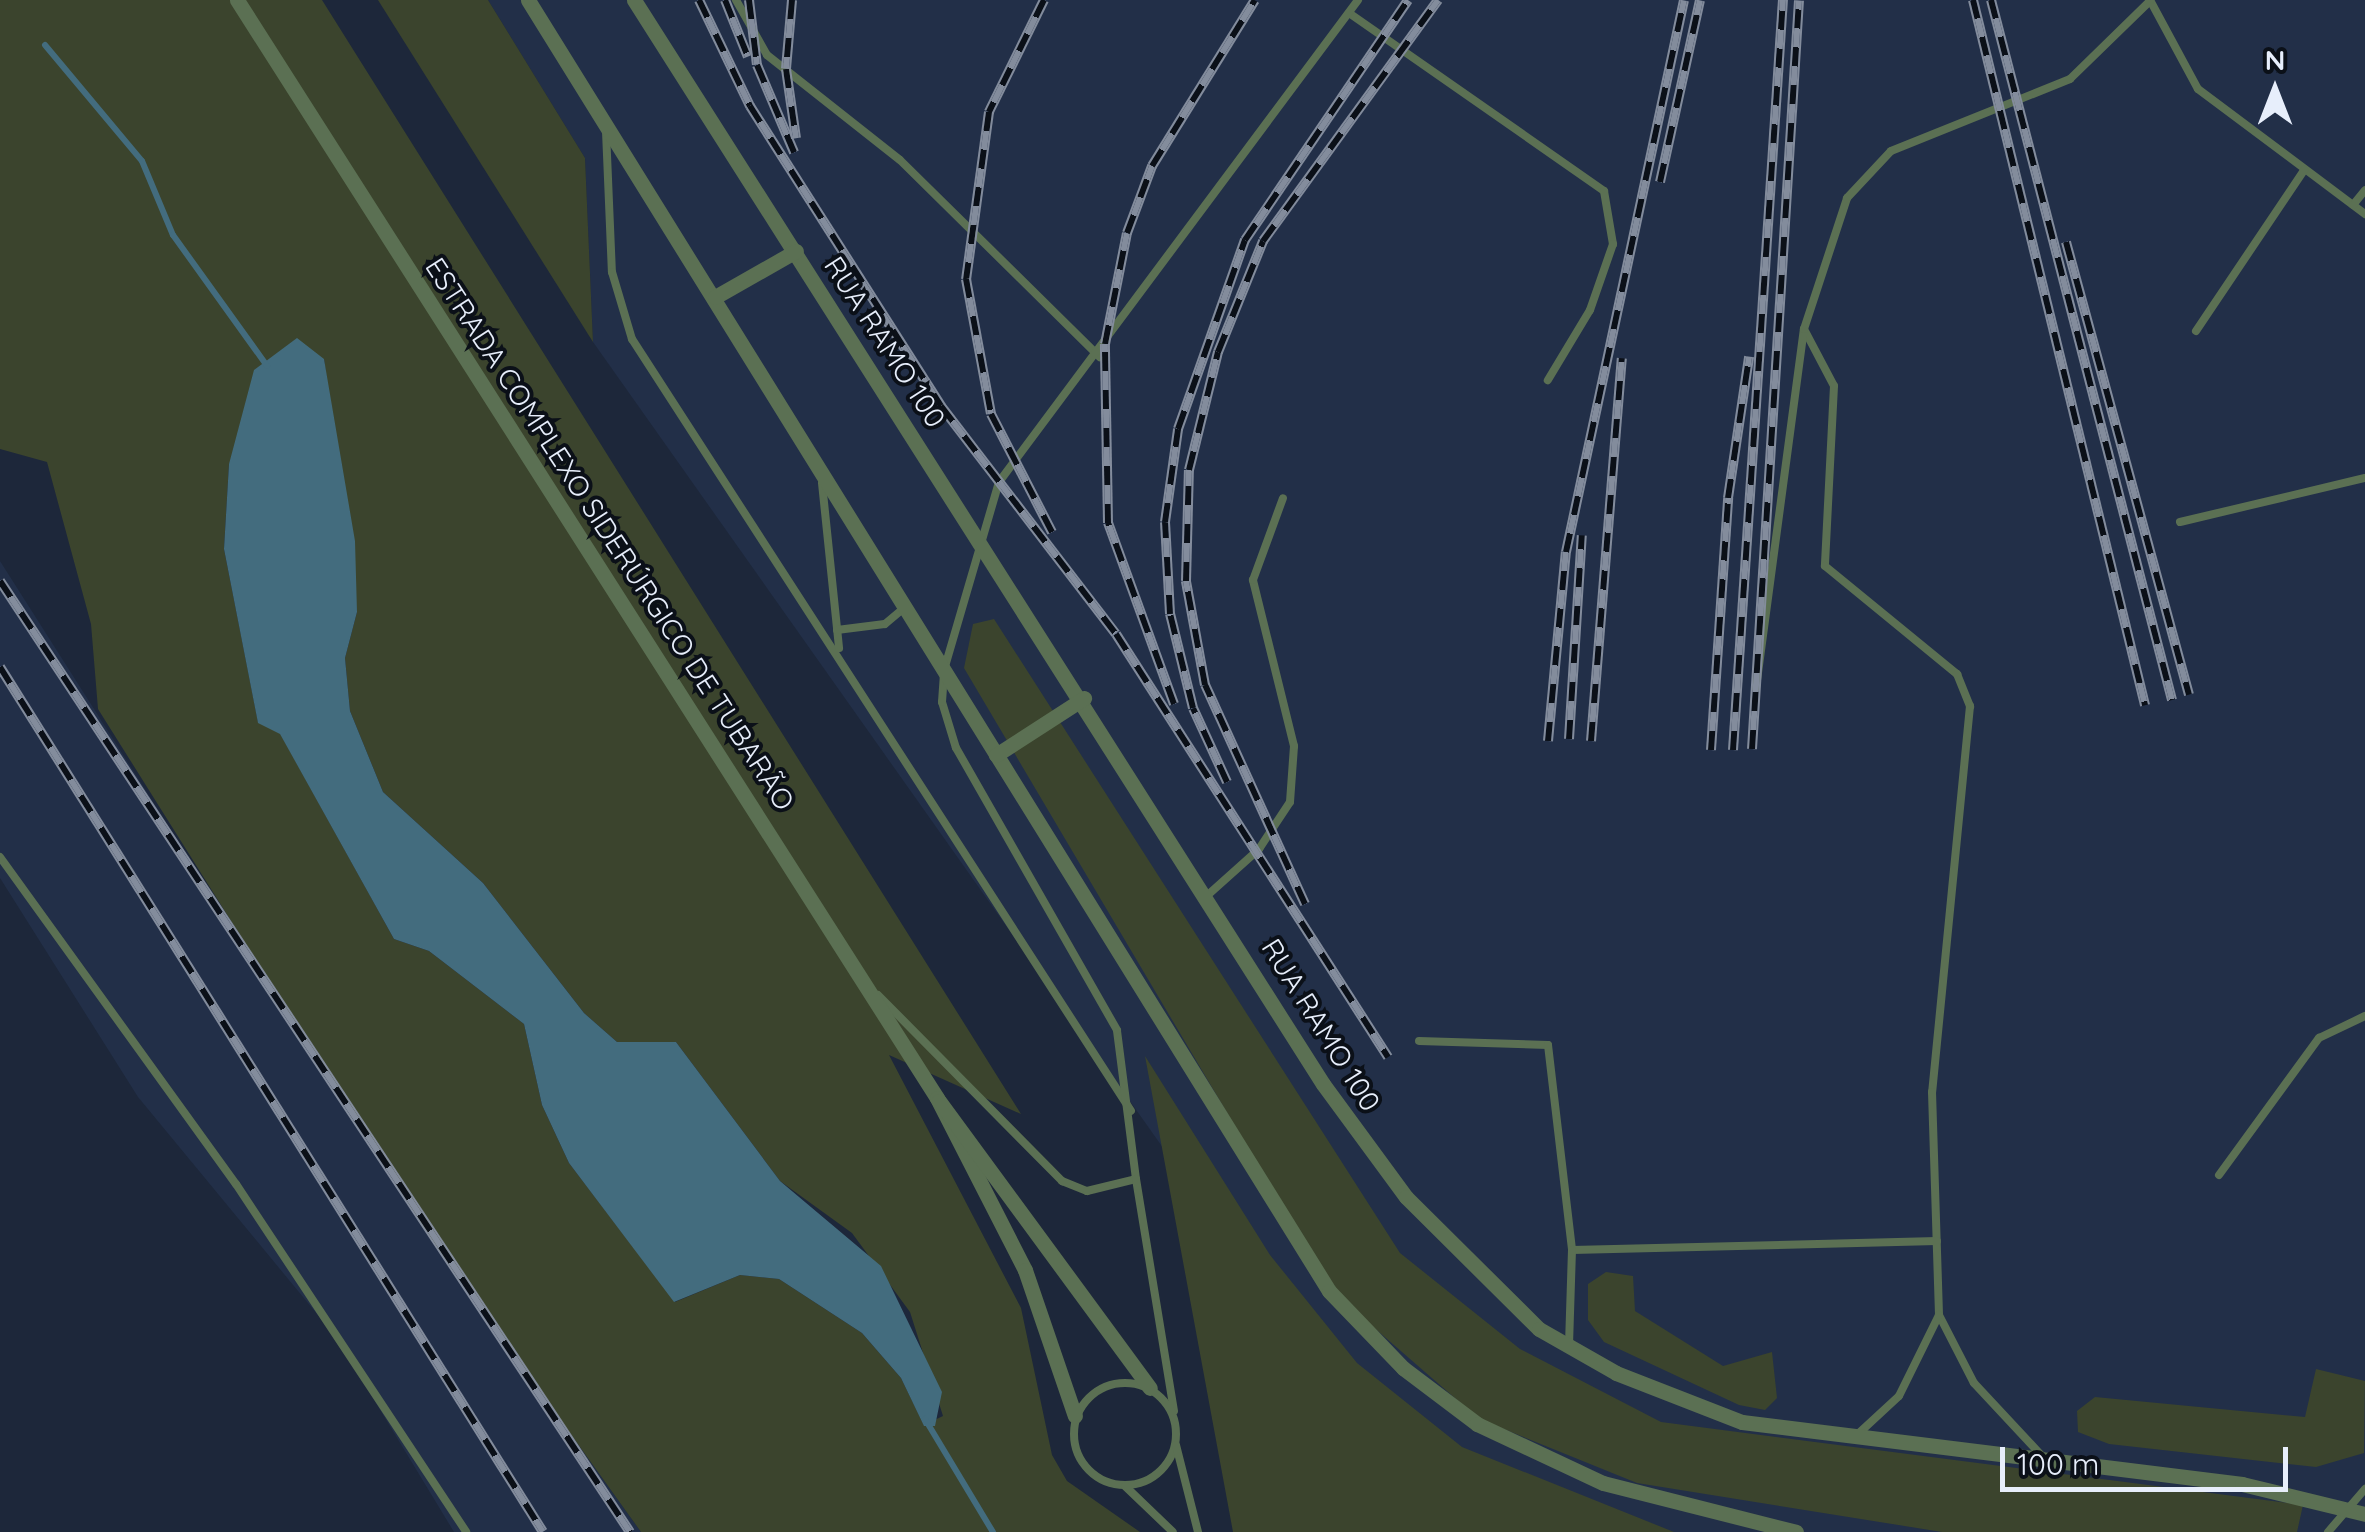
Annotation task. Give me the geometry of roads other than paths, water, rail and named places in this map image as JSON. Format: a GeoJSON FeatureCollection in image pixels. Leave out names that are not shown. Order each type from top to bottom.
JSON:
{"type":"FeatureCollection","features":[{"type":"Feature","properties":{"kind":"street","name":"ESTRADA COMPLEXO SIDERÚRGICO DE TUBARÃO"},"geometry":{"type":"LineString","coordinates":[[238,0],[868,984],[936,1098],[1026,1270],[1075,1416]]}},
{"type":"Feature","properties":{"kind":"street"},"geometry":{"type":"LineString","coordinates":[[528,0],[716,297],[1329,1291],[1404,1368],[1477,1424],[1603,1483],[1796,1532]]}},
{"type":"Feature","properties":{"kind":"street","name":"RUA RAMO 100"},"geometry":{"type":"LineString","coordinates":[[634,0],[1210,893],[1324,1084],[1406,1197],[1454,1251],[1569,1346],[1742,1422],[1848,1442],[2049,1463],[2343,1504],[2365,1514]]}},
{"type":"Feature","properties":{"kind":"street"},"geometry":{"type":"LineString","coordinates":[[716,297],[796,252]]}},
{"type":"Feature","properties":{"kind":"street"},"geometry":{"type":"LineString","coordinates":[[996,755],[1084,698]]}},
{"type":"Feature","properties":{"kind":"street","name":"ESTRADA COMPLEXO SIDERÚRGICO DE TUBARÃO"},"geometry":{"type":"LineString","coordinates":[[936,1098],[971,1132],[1095,1324],[1150,1388]]}},
{"type":"Feature","properties":{"kind":"lane"},"geometry":{"type":"LineString","coordinates":[[736,0],[767,55],[900,160],[1100,357]]}},
{"type":"Feature","properties":{"kind":"lane"},"geometry":{"type":"LineString","coordinates":[[1198,1532],[1176,1445],[1136,1179],[1132,1112],[1111,1017],[956,748],[944,670],[978,532],[999,482],[1100,357],[1358,0]]}},
{"type":"Feature","properties":{"kind":"lane"},"geometry":{"type":"LineString","coordinates":[[1756,688],[1804,329],[1833,231],[1866,172],[1891,152],[2070,79],[2150,1],[2198,89],[2365,214]]}},
{"type":"Feature","properties":{"kind":"lane"},"geometry":{"type":"LineString","coordinates":[[1349,13],[1604,191],[1613,244],[1590,310],[1548,380]]}},
{"type":"Feature","properties":{"kind":"lane"},"geometry":{"type":"LineString","coordinates":[[606,126],[612,272],[632,339],[840,652],[1132,1112]]}},
{"type":"Feature","properties":{"kind":"lane"},"geometry":{"type":"LineString","coordinates":[[2196,331],[2304,170]]}},
{"type":"Feature","properties":{"kind":"lane"},"geometry":{"type":"LineString","coordinates":[[2353,205],[2365,190]]}},
{"type":"Feature","properties":{"kind":"lane"},"geometry":{"type":"LineString","coordinates":[[1804,329],[1836,400],[1826,566],[1957,674],[1970,706],[1932,1092],[1939,1315],[1974,1383],[2049,1463]]}},
{"type":"Feature","properties":{"kind":"lane"},"geometry":{"type":"LineString","coordinates":[[820,468],[840,652]]}},
{"type":"Feature","properties":{"kind":"lane"},"geometry":{"type":"LineString","coordinates":[[2180,522],[2365,478]]}},
{"type":"Feature","properties":{"kind":"lane"},"geometry":{"type":"LineString","coordinates":[[1210,893],[1259,849],[1290,802],[1294,746],[1253,580],[1261,538],[1283,498]]}},
{"type":"Feature","properties":{"kind":"lane"},"geometry":{"type":"LineString","coordinates":[[837,630],[884,624],[905,607]]}},
{"type":"Feature","properties":{"kind":"lane"},"geometry":{"type":"LineString","coordinates":[[0,858],[236,1184],[466,1532]]}},
{"type":"Feature","properties":{"kind":"lane"},"geometry":{"type":"LineString","coordinates":[[868,984],[1062,1181],[1087,1190],[1136,1179]]}},
{"type":"Feature","properties":{"kind":"lane"},"geometry":{"type":"LineString","coordinates":[[2219,1175],[2319,1038],[2365,1016]]}},
{"type":"Feature","properties":{"kind":"lane"},"geometry":{"type":"LineString","coordinates":[[1419,1041],[1548,1045],[1572,1250],[1569,1346]]}},
{"type":"Feature","properties":{"kind":"lane"},"geometry":{"type":"LineString","coordinates":[[1572,1250],[1937,1241]]}},
{"type":"Feature","properties":{"kind":"lane"},"geometry":{"type":"LineString","coordinates":[[1848,1442],[1899,1396],[1939,1315]]}},
{"type":"Feature","properties":{"kind":"lane"},"geometry":{"type":"LineString","coordinates":[[1075,1416],[1106,1385],[1150,1388]]}},
{"type":"Feature","properties":{"kind":"lane","name":"ESTRADA COMPLEXO SIDERÚRGICO DE TUBARÃO"},"geometry":{"type":"LineString","coordinates":[[1150,1388],[1176,1425]]}},
{"type":"Feature","properties":{"kind":"lane","name":"ESTRADA COMPLEXO SIDERÚRGICO DE TUBARÃO"},"geometry":{"type":"LineString","coordinates":[[1075,1416],[1077,1455],[1105,1482],[1125,1486],[1173,1532]]}},
{"type":"Feature","properties":{"kind":"lane"},"geometry":{"type":"LineString","coordinates":[[1125,1486],[1158,1474],[1176,1445]]}},
{"type":"Feature","properties":{"kind":"lane"},"geometry":{"type":"LineString","coordinates":[[2328,1532],[2343,1504],[2365,1489]]}},
{"type":"Feature","properties":{"kind":"waterway"},"geometry":{"type":"LineString","coordinates":[[45,45],[142,161],[173,235],[267,366]]}},
{"type":"Feature","properties":{"kind":"waterway"},"geometry":{"type":"LineString","coordinates":[[925,1419],[993,1532]]}},
{"type":"Feature","properties":{"kind":"railway"},"geometry":{"type":"LineString","coordinates":[[699,0],[750,106],[941,406],[1116,634],[1388,1057]]}},
{"type":"Feature","properties":{"kind":"railway"},"geometry":{"type":"LineString","coordinates":[[725,0],[748,57]]}},
{"type":"Feature","properties":{"kind":"railway"},"geometry":{"type":"LineString","coordinates":[[749,0],[757,65],[794,152]]}},
{"type":"Feature","properties":{"kind":"railway"},"geometry":{"type":"LineString","coordinates":[[792,0],[786,69],[796,138]]}},
{"type":"Feature","properties":{"kind":"railway"},"geometry":{"type":"LineString","coordinates":[[1044,0],[989,112],[966,279],[991,414],[1052,532]]}},
{"type":"Feature","properties":{"kind":"railway"},"geometry":{"type":"LineString","coordinates":[[1174,704],[1108,523],[1105,344],[1127,233],[1152,166],[1255,0]]}},
{"type":"Feature","properties":{"kind":"railway"},"geometry":{"type":"LineString","coordinates":[[1227,782],[1193,708],[1170,614],[1165,522],[1178,429],[1245,240],[1408,0]]}},
{"type":"Feature","properties":{"kind":"railway"},"geometry":{"type":"LineString","coordinates":[[1305,904],[1205,685],[1186,581],[1189,470],[1218,352],[1263,241],[1438,0]]}},
{"type":"Feature","properties":{"kind":"railway"},"geometry":{"type":"LineString","coordinates":[[1548,741],[1566,552],[1684,0]]}},
{"type":"Feature","properties":{"kind":"railway"},"geometry":{"type":"LineString","coordinates":[[1660,182],[1700,0]]}},
{"type":"Feature","properties":{"kind":"railway"},"geometry":{"type":"LineString","coordinates":[[1733,750],[1783,0]]}},
{"type":"Feature","properties":{"kind":"railway"},"geometry":{"type":"LineString","coordinates":[[1752,749],[1799,0]]}},
{"type":"Feature","properties":{"kind":"railway"},"geometry":{"type":"LineString","coordinates":[[1973,0],[2145,705]]}},
{"type":"Feature","properties":{"kind":"railway"},"geometry":{"type":"LineString","coordinates":[[1991,0],[2172,700]]}},
{"type":"Feature","properties":{"kind":"railway"},"geometry":{"type":"LineString","coordinates":[[2066,242],[2189,695]]}},
{"type":"Feature","properties":{"kind":"railway"},"geometry":{"type":"LineString","coordinates":[[1711,750],[1728,498],[1749,357]]}},
{"type":"Feature","properties":{"kind":"railway"},"geometry":{"type":"LineString","coordinates":[[1591,741],[1622,358]]}},
{"type":"Feature","properties":{"kind":"railway"},"geometry":{"type":"LineString","coordinates":[[1569,739],[1582,535]]}},
{"type":"Feature","properties":{"kind":"railway"},"geometry":{"type":"LineString","coordinates":[[0,581],[630,1532]]}},
{"type":"Feature","properties":{"kind":"railway"},"geometry":{"type":"LineString","coordinates":[[0,667],[543,1532]]}}]}
